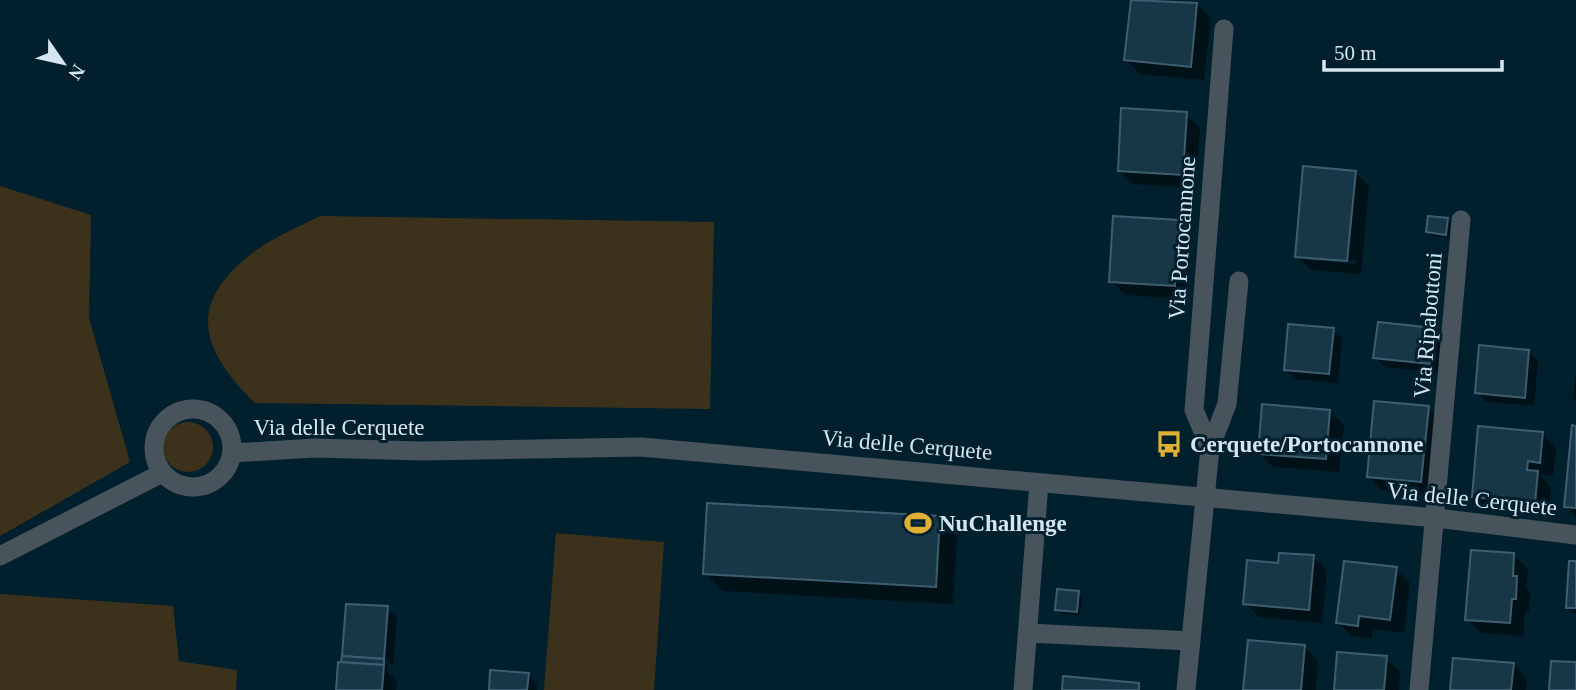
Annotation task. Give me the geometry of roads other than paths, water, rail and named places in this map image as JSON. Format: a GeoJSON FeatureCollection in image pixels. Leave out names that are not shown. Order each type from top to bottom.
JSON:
{"type":"FeatureCollection","features":[{"type":"Feature","properties":{"kind":"street","name":"Via Portocannone"},"geometry":{"type":"LineString","coordinates":[[1210,447],[1194,410],[1224,29]]}},
{"type":"Feature","properties":{"kind":"street","name":"Via Ripabottoni"},"geometry":{"type":"LineString","coordinates":[[1419,690],[1461,220]]}},
{"type":"Feature","properties":{"kind":"street","name":"Via Portocannone"},"geometry":{"type":"LineString","coordinates":[[1186,690],[1210,447],[1227,404],[1239,281]]}},
{"type":"Feature","properties":{"kind":"street"},"geometry":{"type":"LineString","coordinates":[[197,409],[212,414],[224,424],[231,437],[232,453],[228,467],[218,480],[204,487],[188,488],[173,483],[162,474],[155,460],[153,444],[158,429],[168,418],[181,410],[197,409]]}},
{"type":"Feature","properties":{"kind":"street","name":"Via delle Cerquete"},"geometry":{"type":"LineString","coordinates":[[232,453],[315,448],[422,452],[641,447],[1205,497],[1576,535]]}},
{"type":"Feature","properties":{"kind":"street"},"geometry":{"type":"LineString","coordinates":[[0,556],[162,474]]}},
{"type":"Feature","properties":{"kind":"street"},"geometry":{"type":"LineString","coordinates":[[1023,690],[1039,483]]}},
{"type":"Feature","properties":{"kind":"street"},"geometry":{"type":"LineString","coordinates":[[1028,633],[1191,641]]}},
{"type":"Feature","properties":{"kind":"place","name":"Cerquete/Portocannone"},"geometry":{"type":"Point","coordinates":[1169,444]}},
{"type":"Feature","properties":{"kind":"place","name":"NuChallenge"},"geometry":{"type":"Point","coordinates":[918,523]}}]}
